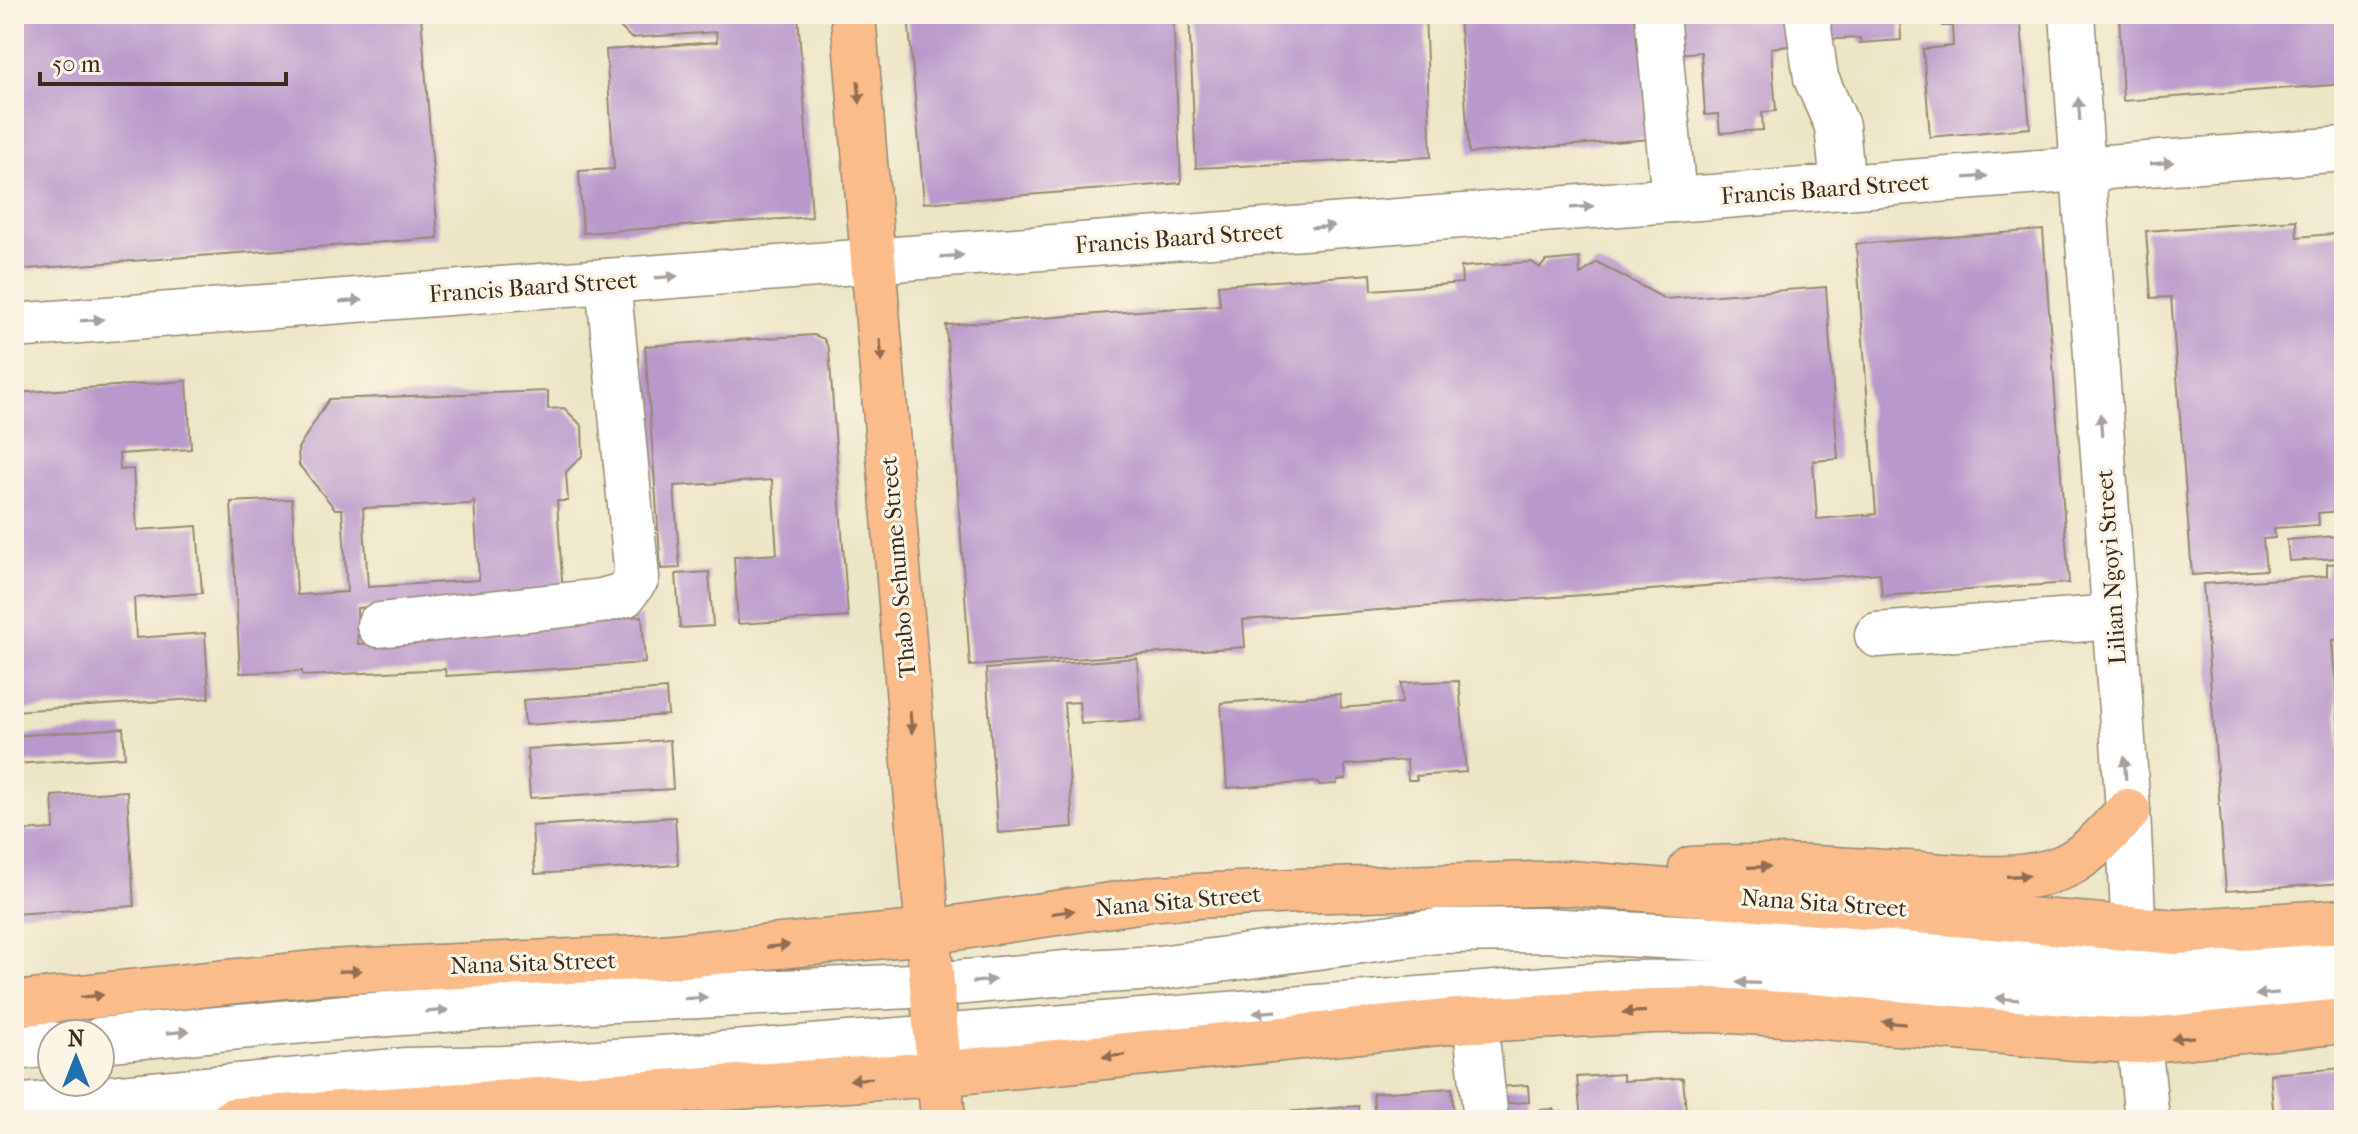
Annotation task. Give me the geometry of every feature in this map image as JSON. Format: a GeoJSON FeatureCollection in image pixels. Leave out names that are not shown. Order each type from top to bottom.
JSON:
{"type":"FeatureCollection","features":[{"type":"Feature","properties":{"kind":"main road","name":"Thabo Sehume Street"},"geometry":{"type":"LineString","coordinates":[[853,14],[943,1120]]}},
{"type":"Feature","properties":{"kind":"main road"},"geometry":{"type":"LineString","coordinates":[[1569,883],[1649,872],[1775,866],[1985,877],[2039,875],[2066,866],[2089,851],[2128,811]]}},
{"type":"Feature","properties":{"kind":"main road","name":"Nana Sita Street"},"geometry":{"type":"LineString","coordinates":[[14,1004],[325,972],[663,957],[928,932],[1158,898],[1569,883],[2344,1021]]}},
{"type":"Feature","properties":{"kind":"main road","name":"Nana Sita Street"},"geometry":{"type":"LineString","coordinates":[[233,1120],[938,1056],[1475,1020],[1714,1010],[2136,985],[2177,932],[2344,921]]}},
{"type":"Feature","properties":{"kind":"street"},"geometry":{"type":"LineString","coordinates":[[1657,14],[1674,200]]}},
{"type":"Feature","properties":{"kind":"street"},"geometry":{"type":"LineString","coordinates":[[1807,14],[1816,78],[1837,126],[1843,187]]}},
{"type":"Feature","properties":{"kind":"street","name":"Lilian Ngoyi Street"},"geometry":{"type":"LineString","coordinates":[[2072,14],[2147,1120]]}},
{"type":"Feature","properties":{"kind":"street","name":"Francis Baard Street"},"geometry":{"type":"LineString","coordinates":[[14,326],[2344,149]]}},
{"type":"Feature","properties":{"kind":"street"},"geometry":{"type":"LineString","coordinates":[[379,625],[601,601],[624,595],[637,577],[608,281]]}},
{"type":"Feature","properties":{"kind":"street"},"geometry":{"type":"LineString","coordinates":[[1877,635],[2114,617]]}},
{"type":"Feature","properties":{"kind":"street"},"geometry":{"type":"LineString","coordinates":[[116,1039],[527,1004],[932,985],[1159,968],[1437,931],[1544,930],[1777,942],[2072,965],[2136,985],[2289,992],[2344,985]]}},
{"type":"Feature","properties":{"kind":"street"},"geometry":{"type":"LineString","coordinates":[[14,1107],[406,1070],[938,1056],[1622,983],[1744,982],[2075,1004],[2136,985],[2344,955]]}},
{"type":"Feature","properties":{"kind":"street"},"geometry":{"type":"LineString","coordinates":[[1475,1020],[1486,1120]]}},
{"type":"Feature","properties":{"kind":"street"},"geometry":{"type":"LineString","coordinates":[[14,1048],[36,1046]]}},
{"type":"Feature","properties":{"kind":"building"},"geometry":{"type":"Polygon","coordinates":[[[14,14],[421,14],[438,238],[14,270],[14,14]]]}},
{"type":"Feature","properties":{"kind":"building"},"geometry":{"type":"Polygon","coordinates":[[[619,14],[798,14],[812,217],[583,233],[579,171],[614,169],[606,50],[717,42],[716,32],[631,38],[620,27],[619,14]]]}},
{"type":"Feature","properties":{"kind":"building"},"geometry":{"type":"Polygon","coordinates":[[[908,14],[1173,14],[1181,183],[924,203],[908,14]]]}},
{"type":"Feature","properties":{"kind":"building"},"geometry":{"type":"Polygon","coordinates":[[[1189,14],[1425,14],[1431,157],[1196,168],[1189,14]]]}},
{"type":"Feature","properties":{"kind":"building"},"geometry":{"type":"Polygon","coordinates":[[[1459,14],[1642,14],[1652,139],[1469,153],[1459,14]]]}},
{"type":"Feature","properties":{"kind":"building"},"geometry":{"type":"Polygon","coordinates":[[[1671,14],[1787,14],[1789,46],[1771,48],[1776,111],[1762,112],[1763,130],[1720,133],[1718,114],[1705,115],[1701,52],[1674,54],[1671,14]]]}},
{"type":"Feature","properties":{"kind":"building"},"geometry":{"type":"Polygon","coordinates":[[[1814,14],[1900,14],[1901,40],[1860,43],[1860,38],[1816,40],[1814,14]]]}},
{"type":"Feature","properties":{"kind":"building"},"geometry":{"type":"Polygon","coordinates":[[[1941,14],[2020,14],[2030,128],[1930,137],[1923,49],[1953,46],[1952,26],[1942,26],[1941,14]]]}},
{"type":"Feature","properties":{"kind":"building"},"geometry":{"type":"Polygon","coordinates":[[[2119,14],[2344,14],[2344,84],[2123,101],[2119,14]]]}},
{"type":"Feature","properties":{"kind":"building"},"geometry":{"type":"Polygon","coordinates":[[[2296,220],[2297,237],[2344,233],[2344,511],[2318,513],[2319,525],[2274,528],[2275,538],[2263,539],[2266,570],[2192,575],[2171,297],[2151,298],[2146,231],[2296,220]]]}},
{"type":"Feature","properties":{"kind":"building"},"geometry":{"type":"Polygon","coordinates":[[[2043,230],[2069,583],[1882,596],[1880,573],[1243,620],[1245,647],[970,666],[946,325],[1220,305],[1218,285],[1371,274],[1372,290],[1462,283],[1461,267],[1532,262],[1540,268],[1546,261],[1579,258],[1580,275],[1597,262],[1665,299],[1826,287],[1838,459],[1813,461],[1817,519],[1876,514],[1856,244],[2043,230]]]}},
{"type":"Feature","properties":{"kind":"building"},"geometry":{"type":"Polygon","coordinates":[[[814,335],[824,339],[829,349],[848,617],[738,624],[734,557],[777,554],[772,480],[674,486],[680,568],[661,569],[645,346],[814,335]]]}},
{"type":"Feature","properties":{"kind":"building"},"geometry":{"type":"Polygon","coordinates":[[[187,381],[191,449],[119,454],[120,470],[133,469],[137,530],[197,526],[202,593],[134,598],[136,638],[205,633],[209,698],[14,711],[14,393],[187,381]]]}},
{"type":"Feature","properties":{"kind":"building"},"geometry":{"type":"Polygon","coordinates":[[[548,391],[548,409],[564,408],[582,426],[583,455],[566,472],[568,501],[557,501],[563,595],[357,608],[358,644],[444,640],[443,628],[642,616],[645,663],[446,676],[445,669],[303,676],[302,671],[240,673],[231,502],[292,499],[297,595],[347,592],[342,509],[335,509],[299,465],[298,448],[329,399],[548,391]],[[474,501],[470,504],[363,508],[368,587],[479,580],[474,501]]]}},
{"type":"Feature","properties":{"kind":"building"},"geometry":{"type":"Polygon","coordinates":[[[2336,536],[2338,558],[2289,561],[2287,540],[2336,536]]]}},
{"type":"Feature","properties":{"kind":"building"},"geometry":{"type":"Polygon","coordinates":[[[2344,563],[2344,639],[2332,640],[2344,801],[2344,883],[2226,891],[2203,584],[2327,576],[2327,564],[2344,563]]]}},
{"type":"Feature","properties":{"kind":"building"},"geometry":{"type":"Polygon","coordinates":[[[709,572],[713,626],[680,628],[676,574],[709,572]]]}},
{"type":"Feature","properties":{"kind":"building"},"geometry":{"type":"Polygon","coordinates":[[[1137,658],[1141,720],[1081,724],[1079,702],[1064,703],[1073,827],[998,833],[986,669],[1137,658]]]}},
{"type":"Feature","properties":{"kind":"building"},"geometry":{"type":"Polygon","coordinates":[[[1459,681],[1466,772],[1416,776],[1417,780],[1408,780],[1407,760],[1345,765],[1346,779],[1337,780],[1337,784],[1319,785],[1318,782],[1227,788],[1221,703],[1340,694],[1341,708],[1402,703],[1401,683],[1459,681]]]}},
{"type":"Feature","properties":{"kind":"building"},"geometry":{"type":"Polygon","coordinates":[[[666,689],[668,715],[525,725],[523,700],[666,689]]]}},
{"type":"Feature","properties":{"kind":"building"},"geometry":{"type":"Polygon","coordinates":[[[123,728],[125,757],[14,764],[14,736],[123,728]]]}},
{"type":"Feature","properties":{"kind":"building"},"geometry":{"type":"Polygon","coordinates":[[[670,740],[673,789],[530,798],[527,749],[670,740]]]}},
{"type":"Feature","properties":{"kind":"building"},"geometry":{"type":"Polygon","coordinates":[[[16,771],[19,818],[14,818],[16,771]]]}},
{"type":"Feature","properties":{"kind":"building"},"geometry":{"type":"Polygon","coordinates":[[[127,791],[134,906],[14,914],[14,831],[54,829],[52,796],[127,791]]]}},
{"type":"Feature","properties":{"kind":"building"},"geometry":{"type":"Polygon","coordinates":[[[675,817],[678,865],[535,874],[532,826],[675,817]]]}},
{"type":"Feature","properties":{"kind":"building"},"geometry":{"type":"Polygon","coordinates":[[[2344,1068],[2344,1120],[2274,1120],[2270,1074],[2344,1068]]]}},
{"type":"Feature","properties":{"kind":"building"},"geometry":{"type":"Polygon","coordinates":[[[1623,1074],[1623,1081],[1683,1078],[1686,1111],[1704,1110],[1705,1120],[1581,1120],[1577,1077],[1623,1074]]]}},
{"type":"Feature","properties":{"kind":"building"},"geometry":{"type":"Polygon","coordinates":[[[1528,1085],[1529,1102],[1498,1104],[1497,1087],[1528,1085]]]}},
{"type":"Feature","properties":{"kind":"building"},"geometry":{"type":"Polygon","coordinates":[[[1452,1088],[1454,1118],[1375,1120],[1373,1093],[1452,1088]]]}},
{"type":"Feature","properties":{"kind":"building"},"geometry":{"type":"Polygon","coordinates":[[[1359,1106],[1360,1120],[1209,1120],[1209,1118],[1359,1106]]]}},
{"type":"Feature","properties":{"kind":"building"},"geometry":{"type":"Polygon","coordinates":[[[1553,1109],[1555,1112],[1573,1112],[1574,1120],[1538,1120],[1538,1110],[1553,1109]]]}}]}
